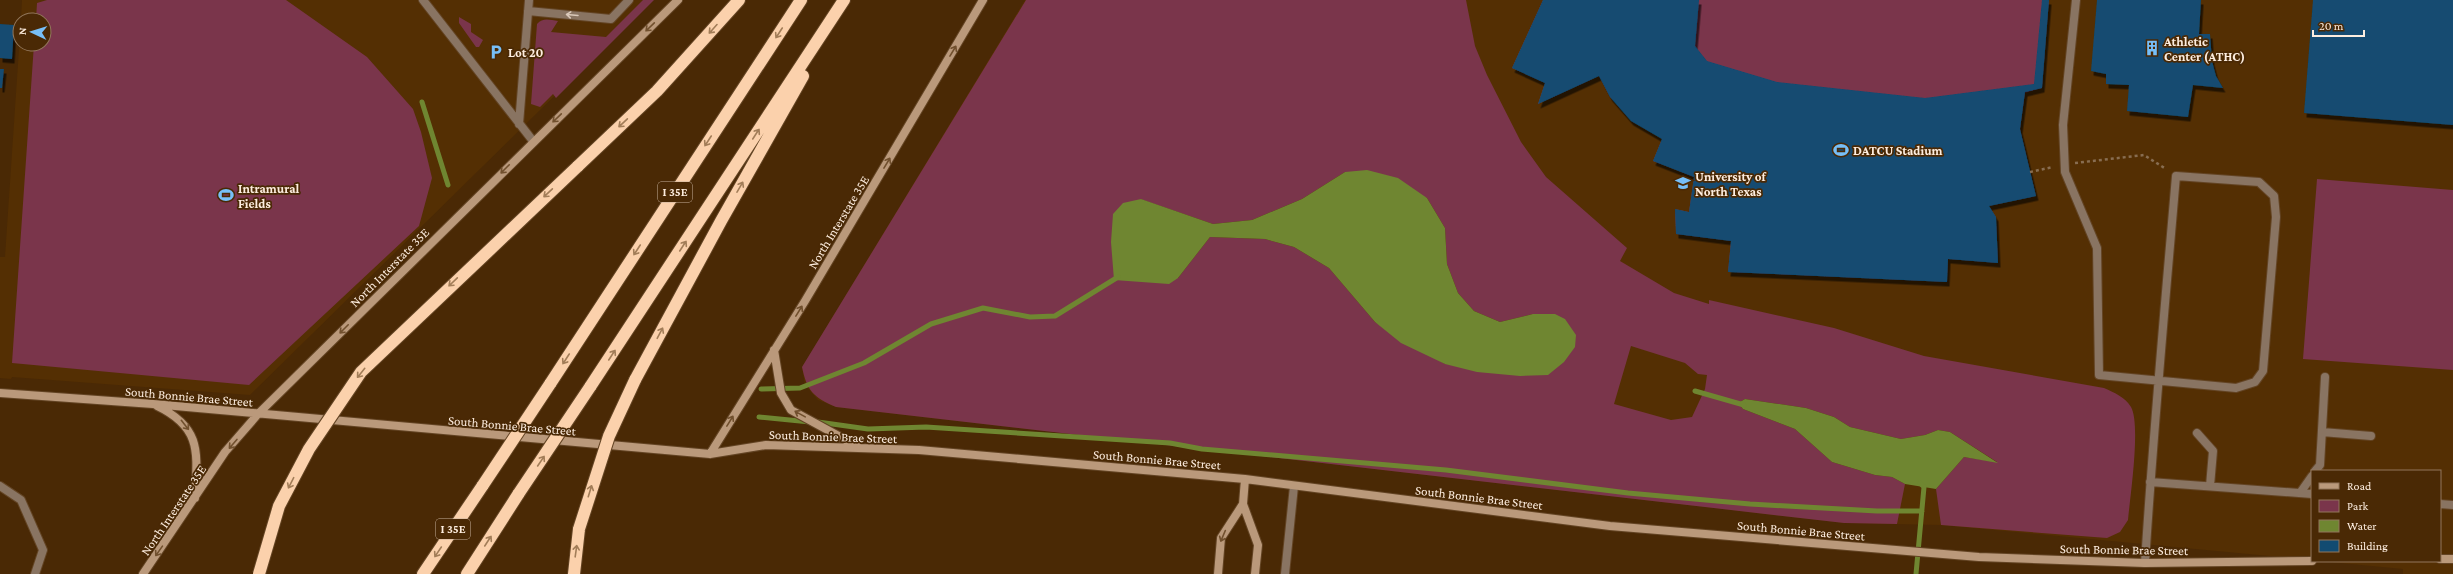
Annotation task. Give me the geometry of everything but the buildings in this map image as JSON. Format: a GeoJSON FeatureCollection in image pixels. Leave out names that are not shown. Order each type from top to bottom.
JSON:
{"type":"FeatureCollection","features":[{"type":"Feature","properties":{"kind":"highway"},"geometry":{"type":"LineString","coordinates":[[259,574],[279,506],[308,449],[361,372],[657,91],[739,0]]}},
{"type":"Feature","properties":{"kind":"highway","name":"I 35E"},"geometry":{"type":"LineString","coordinates":[[423,574],[484,485],[801,0]]}},
{"type":"Feature","properties":{"kind":"highway"},"geometry":{"type":"LineString","coordinates":[[574,574],[579,529],[609,436],[635,380],[721,221],[845,0]]}},
{"type":"Feature","properties":{"kind":"highway","name":"I 35E"},"geometry":{"type":"LineString","coordinates":[[467,574],[845,0]]}},
{"type":"Feature","properties":{"kind":"main road","name":"North Interstate 35E"},"geometry":{"type":"LineString","coordinates":[[143,574],[195,500],[225,452],[258,414],[533,141],[678,0]]}},
{"type":"Feature","properties":{"kind":"main road","name":"North Interstate 35E"},"geometry":{"type":"LineString","coordinates":[[710,454],[774,350],[983,0]]}},
{"type":"Feature","properties":{"kind":"main road"},"geometry":{"type":"LineString","coordinates":[[774,350],[781,393],[791,410],[858,447]]}},
{"type":"Feature","properties":{"kind":"main road","name":"South Bonnie Brae Street"},"geometry":{"type":"LineString","coordinates":[[0,394],[153,404],[710,454],[766,445],[858,447],[1245,479],[1610,526],[1979,557],[2145,563],[2311,561]]}},
{"type":"Feature","properties":{"kind":"main road"},"geometry":{"type":"LineString","coordinates":[[153,404],[172,413],[184,422],[195,440],[197,454],[195,500]]}},
{"type":"Feature","properties":{"kind":"main road"},"geometry":{"type":"LineString","coordinates":[[1245,479],[1243,504],[1258,545],[1255,574]]}},
{"type":"Feature","properties":{"kind":"main road"},"geometry":{"type":"LineString","coordinates":[[1218,574],[1221,538],[1243,504]]}},
{"type":"Feature","properties":{"kind":"main road"},"geometry":{"type":"LineString","coordinates":[[2441,559],[2453,559]]}},
{"type":"Feature","properties":{"kind":"lane"},"geometry":{"type":"LineString","coordinates":[[423,0],[533,141]]}},
{"type":"Feature","properties":{"kind":"lane"},"geometry":{"type":"LineString","coordinates":[[519,124],[529,0]]}},
{"type":"Feature","properties":{"kind":"lane"},"geometry":{"type":"LineString","coordinates":[[528,11],[611,18],[629,0]]}},
{"type":"Feature","properties":{"kind":"lane"},"geometry":{"type":"LineString","coordinates":[[2076,0],[2063,125],[2065,172],[2097,248],[2099,375],[2158,381],[2236,388],[2255,382],[2263,371],[2276,217],[2274,196],[2259,182],[2176,176],[2158,381],[2145,563]]}},
{"type":"Feature","properties":{"kind":"lane"},"geometry":{"type":"LineString","coordinates":[[2316,470],[2320,464],[2325,377]]}},
{"type":"Feature","properties":{"kind":"lane"},"geometry":{"type":"LineString","coordinates":[[2322,432],[2371,436]]}},
{"type":"Feature","properties":{"kind":"lane"},"geometry":{"type":"LineString","coordinates":[[2197,433],[2213,451],[2210,486]]}},
{"type":"Feature","properties":{"kind":"lane"},"geometry":{"type":"LineString","coordinates":[[2300,493],[2311,477]]}},
{"type":"Feature","properties":{"kind":"lane"},"geometry":{"type":"LineString","coordinates":[[2150,482],[2311,494]]}},
{"type":"Feature","properties":{"kind":"lane"},"geometry":{"type":"LineString","coordinates":[[0,486],[21,500],[43,550],[35,574]]}},
{"type":"Feature","properties":{"kind":"lane"},"geometry":{"type":"LineString","coordinates":[[1285,574],[1294,486]]}},
{"type":"Feature","properties":{"kind":"lane"},"geometry":{"type":"LineString","coordinates":[[2441,504],[2453,505]]}},
{"type":"Feature","properties":{"kind":"path"},"geometry":{"type":"LineString","coordinates":[[2030,172],[2065,165],[2144,155],[2176,176]]}},
{"type":"Feature","properties":{"kind":"shaded area","name":"Intramural Fields"},"geometry":{"type":"Polygon","coordinates":[[[22,0],[652,0],[250,395],[12,377],[11,379],[0,378],[0,257],[5,257],[19,52],[52,52],[52,12],[21,12],[22,0]]]}},
{"type":"Feature","properties":{"kind":"shaded area","name":"University of North Texas"},"geometry":{"type":"Polygon","coordinates":[[[1025,0],[2453,0],[2453,574],[2403,574],[2403,569],[2330,562],[2441,562],[2441,470],[2311,470],[2311,560],[1941,525],[1844,523],[836,407],[818,400],[805,385],[802,367],[1025,0]]]}},
{"type":"Feature","properties":{"kind":"green space","name":"Intramural Fields"},"geometry":{"type":"Polygon","coordinates":[[[47,0],[286,0],[367,57],[413,109],[421,132],[432,178],[419,226],[249,385],[12,363],[33,52],[52,52],[52,12],[36,12],[37,3],[47,0]]]}},
{"type":"Feature","properties":{"kind":"green space"},"geometry":{"type":"Polygon","coordinates":[[[643,0],[654,0],[556,98],[553,94],[540,107],[531,104],[537,24],[539,22],[542,20],[558,21],[551,32],[606,37],[643,0]]]}},
{"type":"Feature","properties":{"kind":"green space"},"geometry":{"type":"Polygon","coordinates":[[[1026,0],[1466,0],[1475,46],[1487,75],[1521,142],[1546,177],[1627,248],[1620,261],[1674,293],[1709,304],[1709,300],[1834,328],[1924,356],[2104,388],[2123,398],[2131,407],[2134,416],[2135,429],[2134,462],[2128,520],[2120,532],[2107,538],[1941,525],[1936,489],[1964,457],[1997,462],[1950,432],[1938,430],[1925,435],[1901,439],[1850,427],[1834,417],[1806,408],[1745,399],[1738,403],[1743,409],[1795,429],[1832,462],[1875,475],[1892,477],[1905,484],[1897,524],[1844,523],[836,407],[822,400],[812,392],[806,382],[802,367],[1026,0]],[[1345,172],[1302,199],[1252,220],[1213,224],[1140,199],[1178,278],[1210,237],[1265,239],[1294,247],[1329,268],[1375,322],[1445,364],[1533,314],[1500,322],[1474,311],[1458,293],[1447,264],[1445,228],[1427,198],[1345,172]],[[1631,346],[1614,404],[1671,420],[1692,417],[1705,389],[1707,375],[1698,374],[1685,363],[1631,346]]]}},
{"type":"Feature","properties":{"kind":"green space","name":"DATCU Stadium"},"geometry":{"type":"Polygon","coordinates":[[[1543,0],[2049,0],[2042,88],[2025,93],[2020,129],[2036,196],[1989,206],[1996,217],[1998,263],[1948,259],[1947,282],[1728,272],[1731,241],[1676,234],[1675,209],[1689,212],[1694,177],[1653,161],[1662,139],[1610,97],[1599,76],[1538,104],[1545,83],[1512,68],[1543,0]]]}},
{"type":"Feature","properties":{"kind":"green space"},"geometry":{"type":"Polygon","coordinates":[[[459,17],[471,24],[471,32],[483,40],[479,47],[476,47],[459,23],[459,17]]]}},
{"type":"Feature","properties":{"kind":"green space"},"geometry":{"type":"Polygon","coordinates":[[[2317,179],[2453,190],[2453,370],[2303,359],[2317,179]]]}},
{"type":"Feature","properties":{"kind":"water"},"geometry":{"type":"Polygon","coordinates":[[[1367,170],[1398,178],[1427,198],[1445,228],[1447,264],[1458,293],[1474,311],[1500,322],[1533,314],[1555,314],[1565,319],[1576,335],[1575,347],[1564,362],[1548,375],[1520,376],[1477,372],[1445,364],[1401,343],[1375,322],[1329,268],[1294,247],[1265,239],[1210,237],[1178,278],[1169,284],[1114,280],[1111,242],[1113,214],[1123,203],[1141,199],[1213,224],[1252,220],[1302,199],[1345,172],[1367,170]]]}},
{"type":"Feature","properties":{"kind":"water"},"geometry":{"type":"Polygon","coordinates":[[[1745,399],[1806,408],[1834,417],[1850,427],[1901,439],[1925,435],[1938,430],[1950,432],[1998,463],[1964,457],[1936,489],[1905,484],[1892,477],[1875,475],[1832,462],[1795,429],[1743,409],[1738,403],[1745,399]]]}},
{"type":"Feature","properties":{"kind":"waterway"},"geometry":{"type":"LineString","coordinates":[[422,102],[448,185]]}},
{"type":"Feature","properties":{"kind":"waterway"},"geometry":{"type":"LineString","coordinates":[[761,389],[800,388],[864,363],[931,324],[983,308],[1030,317],[1055,316],[1118,277]]}},
{"type":"Feature","properties":{"kind":"waterway"},"geometry":{"type":"LineString","coordinates":[[1695,391],[1744,405]]}},
{"type":"Feature","properties":{"kind":"waterway"},"geometry":{"type":"LineString","coordinates":[[759,417],[810,422]]}},
{"type":"Feature","properties":{"kind":"waterway"},"geometry":{"type":"LineString","coordinates":[[818,422],[868,429],[926,427],[1170,443],[1202,449],[1446,470],[1628,493],[1750,504],[1877,511],[1922,511]]}},
{"type":"Feature","properties":{"kind":"waterway"},"geometry":{"type":"LineString","coordinates":[[1916,574],[1924,487],[1920,483]]}},
{"type":"Feature","properties":{"kind":"place","name":"Athletic Center (ATHC)"},"geometry":{"type":"Point","coordinates":[2152,48]}},
{"type":"Feature","properties":{"kind":"place","name":"Lot 20"},"geometry":{"type":"Point","coordinates":[496,52]}},
{"type":"Feature","properties":{"kind":"place","name":"DATCU Stadium"},"geometry":{"type":"Point","coordinates":[1841,150]}},
{"type":"Feature","properties":{"kind":"place","name":"University of North Texas"},"geometry":{"type":"Point","coordinates":[1683,183]}},
{"type":"Feature","properties":{"kind":"place","name":"Intramural Fields"},"geometry":{"type":"Point","coordinates":[226,195]}}]}
